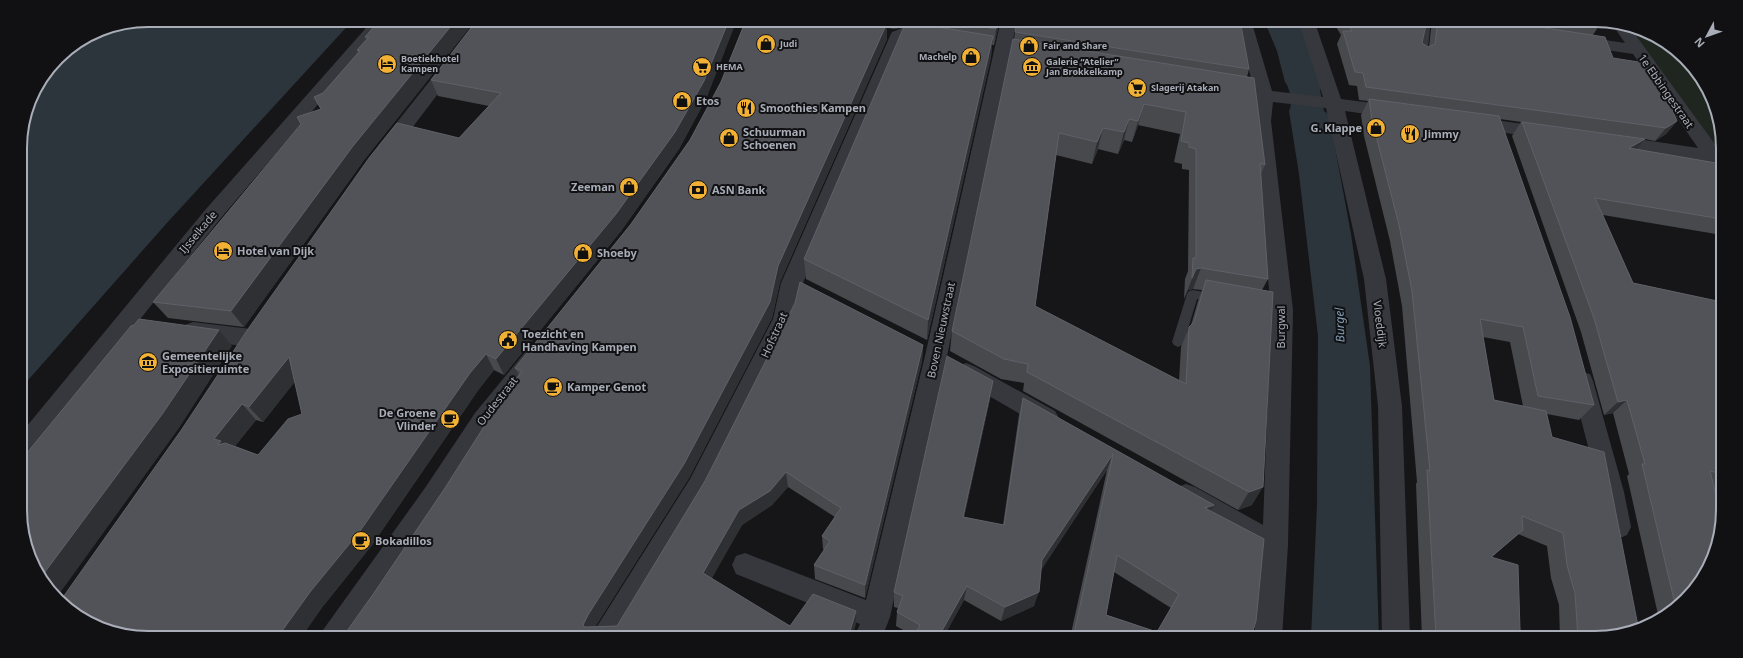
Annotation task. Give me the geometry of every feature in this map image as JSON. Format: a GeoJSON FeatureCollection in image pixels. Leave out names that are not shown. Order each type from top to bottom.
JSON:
{"type":"FeatureCollection","features":[{"type":"Feature","properties":{"kind":"street","name":"IJsselkade"},"geometry":{"type":"LineString","coordinates":[[27,443],[213,214],[376,27]]}},
{"type":"Feature","properties":{"kind":"street"},"geometry":{"type":"LineString","coordinates":[[375,163],[481,27]]}},
{"type":"Feature","properties":{"kind":"street","name":"Hofstraat"},"geometry":{"type":"LineString","coordinates":[[610,631],[699,487],[784,319],[802,288],[890,34],[907,32],[910,27]]}},
{"type":"Feature","properties":{"kind":"street","name":"Boven Nieuwstraat"},"geometry":{"type":"LineString","coordinates":[[872,627],[936,356],[1007,27]]}},
{"type":"Feature","properties":{"kind":"street","name":"Burgwal"},"geometry":{"type":"LineString","coordinates":[[1245,27],[1265,96],[1262,121],[1274,309],[1275,545],[1269,631]]}},
{"type":"Feature","properties":{"kind":"street","name":"Vloeddijk"},"geometry":{"type":"LineString","coordinates":[[1308,27],[1332,103],[1375,279],[1390,406],[1396,631]]}},
{"type":"Feature","properties":{"kind":"street","name":"1e Ebbingestraat"},"geometry":{"type":"LineString","coordinates":[[1624,30],[1716,160]]}},
{"type":"Feature","properties":{"kind":"street"},"geometry":{"type":"LineString","coordinates":[[890,34],[922,40]]}},
{"type":"Feature","properties":{"kind":"street"},"geometry":{"type":"LineString","coordinates":[[1568,39],[1638,50]]}},
{"type":"Feature","properties":{"kind":"street"},"geometry":{"type":"LineString","coordinates":[[1265,96],[1412,114]]}},
{"type":"Feature","properties":{"kind":"street"},"geometry":{"type":"LineString","coordinates":[[1459,121],[1560,135]]}},
{"type":"Feature","properties":{"kind":"street"},"geometry":{"type":"LineString","coordinates":[[1498,126],[1506,148]]}},
{"type":"Feature","properties":{"kind":"street"},"geometry":{"type":"LineString","coordinates":[[1592,139],[1659,148],[1716,162]]}},
{"type":"Feature","properties":{"kind":"street"},"geometry":{"type":"LineString","coordinates":[[238,358],[264,319]]}},
{"type":"Feature","properties":{"kind":"street"},"geometry":{"type":"LineString","coordinates":[[125,322],[147,325]]}},
{"type":"Feature","properties":{"kind":"street"},"geometry":{"type":"LineString","coordinates":[[177,329],[251,338]]}},
{"type":"Feature","properties":{"kind":"street","name":"Oudestraat"},"geometry":{"type":"LineString","coordinates":[[336,631],[432,494],[482,419],[541,346]]}},
{"type":"Feature","properties":{"kind":"street"},"geometry":{"type":"LineString","coordinates":[[916,346],[1068,429]]}},
{"type":"Feature","properties":{"kind":"street"},"geometry":{"type":"LineString","coordinates":[[1577,363],[1612,492],[1622,546]]}},
{"type":"Feature","properties":{"kind":"street"},"geometry":{"type":"LineString","coordinates":[[1165,484],[1275,545]]}},
{"type":"Feature","properties":{"kind":"street"},"geometry":{"type":"LineString","coordinates":[[745,564],[872,627]]}},
{"type":"Feature","properties":{"kind":"lane"},"geometry":{"type":"LineString","coordinates":[[1422,56],[1426,27]]}},
{"type":"Feature","properties":{"kind":"lane"},"geometry":{"type":"LineString","coordinates":[[1178,342],[1193,294],[1230,300]]}},
{"type":"Feature","properties":{"kind":"shaded area"},"geometry":{"type":"Polygon","coordinates":[[[1627,31],[1649,39],[1662,47],[1686,68],[1704,94],[1712,117],[1716,145],[1715,145],[1655,70],[1627,31]]]}},
{"type":"Feature","properties":{"kind":"water"},"geometry":{"type":"Polygon","coordinates":[[[347,27],[166,224],[27,381],[27,140],[31,117],[39,94],[62,62],[94,39],[109,33],[132,28],[347,27]]]}},
{"type":"Feature","properties":{"kind":"water","name":"Burgel"},"geometry":{"type":"Polygon","coordinates":[[[1267,27],[1301,27],[1322,86],[1320,90],[1324,111],[1329,115],[1351,234],[1370,366],[1379,631],[1311,631],[1317,505],[1318,336],[1299,174],[1289,111],[1291,104],[1290,96],[1277,51],[1267,27]]]}},
{"type":"Feature","properties":{"kind":"building"},"geometry":{"type":"Polygon","coordinates":[[[374,27],[450,27],[353,146],[231,311],[153,302],[301,124],[297,117],[321,109],[314,97],[323,93],[360,51],[357,50],[369,37],[365,37],[374,27]]]}},
{"type":"Feature","properties":{"kind":"building"},"geometry":{"type":"Polygon","coordinates":[[[472,27],[726,27],[704,81],[675,132],[616,214],[496,359],[486,354],[470,373],[360,531],[310,592],[282,631],[140,631],[124,629],[94,619],[68,601],[63,596],[182,429],[248,329],[369,158],[397,123],[459,138],[501,93],[431,80],[472,27]],[[289,357],[249,407],[242,404],[214,439],[221,441],[218,445],[225,443],[258,455],[288,419],[302,414],[289,357]]]}},
{"type":"Feature","properties":{"kind":"building"},"geometry":{"type":"Polygon","coordinates":[[[743,27],[885,27],[778,266],[770,302],[684,464],[583,625],[585,627],[617,626],[705,481],[795,303],[800,282],[923,345],[865,585],[814,565],[830,541],[822,536],[841,508],[786,472],[770,491],[739,510],[703,573],[790,626],[813,594],[856,611],[850,631],[347,631],[445,488],[506,392],[522,371],[515,368],[631,224],[690,140],[721,82],[743,27]]]}},
{"type":"Feature","properties":{"kind":"building"},"geometry":{"type":"Polygon","coordinates":[[[904,27],[937,27],[993,36],[928,320],[804,259],[904,27]]]}},
{"type":"Feature","properties":{"kind":"building"},"geometry":{"type":"Polygon","coordinates":[[[984,27],[996,27],[996,29],[984,27]]]}},
{"type":"Feature","properties":{"kind":"building"},"geometry":{"type":"Polygon","coordinates":[[[1016,27],[1241,27],[1249,69],[1015,32],[1016,27]]]}},
{"type":"Feature","properties":{"kind":"building"},"geometry":{"type":"Polygon","coordinates":[[[1349,27],[1425,27],[1422,43],[1428,47],[1435,44],[1437,27],[1539,27],[1605,37],[1613,58],[1645,63],[1665,93],[1677,121],[1666,128],[1366,87],[1363,73],[1355,72],[1343,31],[1352,31],[1349,27]]]}},
{"type":"Feature","properties":{"kind":"building"},"geometry":{"type":"Polygon","coordinates":[[[1013,39],[1254,78],[1265,165],[1260,163],[1268,279],[1201,268],[1196,269],[1192,278],[1193,258],[1196,258],[1196,149],[1189,147],[1189,143],[1181,141],[1186,112],[1144,104],[1138,121],[1129,119],[1124,132],[1103,128],[1097,142],[1059,133],[1035,306],[1186,384],[1189,327],[1194,322],[1206,280],[1273,292],[1263,487],[1249,492],[1027,372],[1028,364],[1004,359],[952,331],[1013,39]]]}},
{"type":"Feature","properties":{"kind":"building"},"geometry":{"type":"Polygon","coordinates":[[[1369,99],[1499,116],[1570,317],[1594,405],[1538,396],[1523,327],[1480,319],[1494,400],[1546,411],[1552,437],[1604,452],[1638,624],[1619,629],[1603,631],[1578,631],[1575,593],[1567,565],[1563,533],[1522,516],[1523,530],[1491,557],[1518,565],[1520,630],[1522,631],[1436,631],[1427,470],[1430,471],[1412,291],[1399,225],[1372,120],[1369,99]]]}},
{"type":"Feature","properties":{"kind":"building"},"geometry":{"type":"Polygon","coordinates":[[[1522,122],[1645,139],[1629,148],[1716,163],[1716,218],[1595,198],[1633,283],[1716,301],[1716,472],[1710,471],[1716,495],[1715,526],[1710,549],[1704,564],[1686,590],[1674,601],[1642,464],[1645,464],[1627,400],[1618,402],[1594,318],[1522,122]]]}},
{"type":"Feature","properties":{"kind":"building"},"geometry":{"type":"Polygon","coordinates":[[[139,319],[219,330],[163,413],[44,573],[33,549],[29,534],[27,518],[27,453],[131,326],[134,325],[139,319]]]}},
{"type":"Feature","properties":{"kind":"building"},"geometry":{"type":"Polygon","coordinates":[[[947,356],[993,381],[963,517],[1004,525],[1023,398],[1214,505],[1205,508],[1264,539],[1256,621],[1253,631],[1158,631],[1179,594],[1117,555],[1106,615],[1154,631],[1075,631],[1113,454],[1042,560],[1039,592],[1005,607],[967,586],[942,631],[917,631],[920,625],[897,612],[903,596],[894,592],[947,356]]]}},
{"type":"Feature","properties":{"kind":"place","name":"Judi"},"geometry":{"type":"Point","coordinates":[766,44]}},
{"type":"Feature","properties":{"kind":"place","name":"Fair and Share"},"geometry":{"type":"Point","coordinates":[1029,46]}},
{"type":"Feature","properties":{"kind":"place","name":"Machelp"},"geometry":{"type":"Point","coordinates":[971,57]}},
{"type":"Feature","properties":{"kind":"place","name":"Boetiekhotel Kampen"},"geometry":{"type":"Point","coordinates":[387,64]}},
{"type":"Feature","properties":{"kind":"place","name":"HEMA"},"geometry":{"type":"Point","coordinates":[702,67]}},
{"type":"Feature","properties":{"kind":"place","name":"Galerie “Atelier” Jan Brokkelkamp"},"geometry":{"type":"Point","coordinates":[1032,67]}},
{"type":"Feature","properties":{"kind":"place","name":"Slagerij Atakan"},"geometry":{"type":"Point","coordinates":[1137,88]}},
{"type":"Feature","properties":{"kind":"place","name":"Etos"},"geometry":{"type":"Point","coordinates":[682,101]}},
{"type":"Feature","properties":{"kind":"place","name":"Smoothies Kampen"},"geometry":{"type":"Point","coordinates":[746,108]}},
{"type":"Feature","properties":{"kind":"place","name":"G. Klappe"},"geometry":{"type":"Point","coordinates":[1376,128]}},
{"type":"Feature","properties":{"kind":"place","name":"Jimmy"},"geometry":{"type":"Point","coordinates":[1410,134]}},
{"type":"Feature","properties":{"kind":"place","name":"Schuurman Schoenen"},"geometry":{"type":"Point","coordinates":[729,138]}},
{"type":"Feature","properties":{"kind":"place","name":"Zeeman"},"geometry":{"type":"Point","coordinates":[629,187]}},
{"type":"Feature","properties":{"kind":"place","name":"ASN Bank"},"geometry":{"type":"Point","coordinates":[698,190]}},
{"type":"Feature","properties":{"kind":"place","name":"Hotel van Dijk"},"geometry":{"type":"Point","coordinates":[223,251]}},
{"type":"Feature","properties":{"kind":"place","name":"Shoeby"},"geometry":{"type":"Point","coordinates":[583,253]}},
{"type":"Feature","properties":{"kind":"place","name":"Toezicht en Handhaving Kampen"},"geometry":{"type":"Point","coordinates":[508,340]}},
{"type":"Feature","properties":{"kind":"place","name":"Gemeentelijke Expositieruimte"},"geometry":{"type":"Point","coordinates":[148,362]}},
{"type":"Feature","properties":{"kind":"place","name":"Kamper Genot"},"geometry":{"type":"Point","coordinates":[553,387]}},
{"type":"Feature","properties":{"kind":"place","name":"De Groene Vlinder"},"geometry":{"type":"Point","coordinates":[450,419]}},
{"type":"Feature","properties":{"kind":"place","name":"Bokadillos"},"geometry":{"type":"Point","coordinates":[361,541]}}]}
